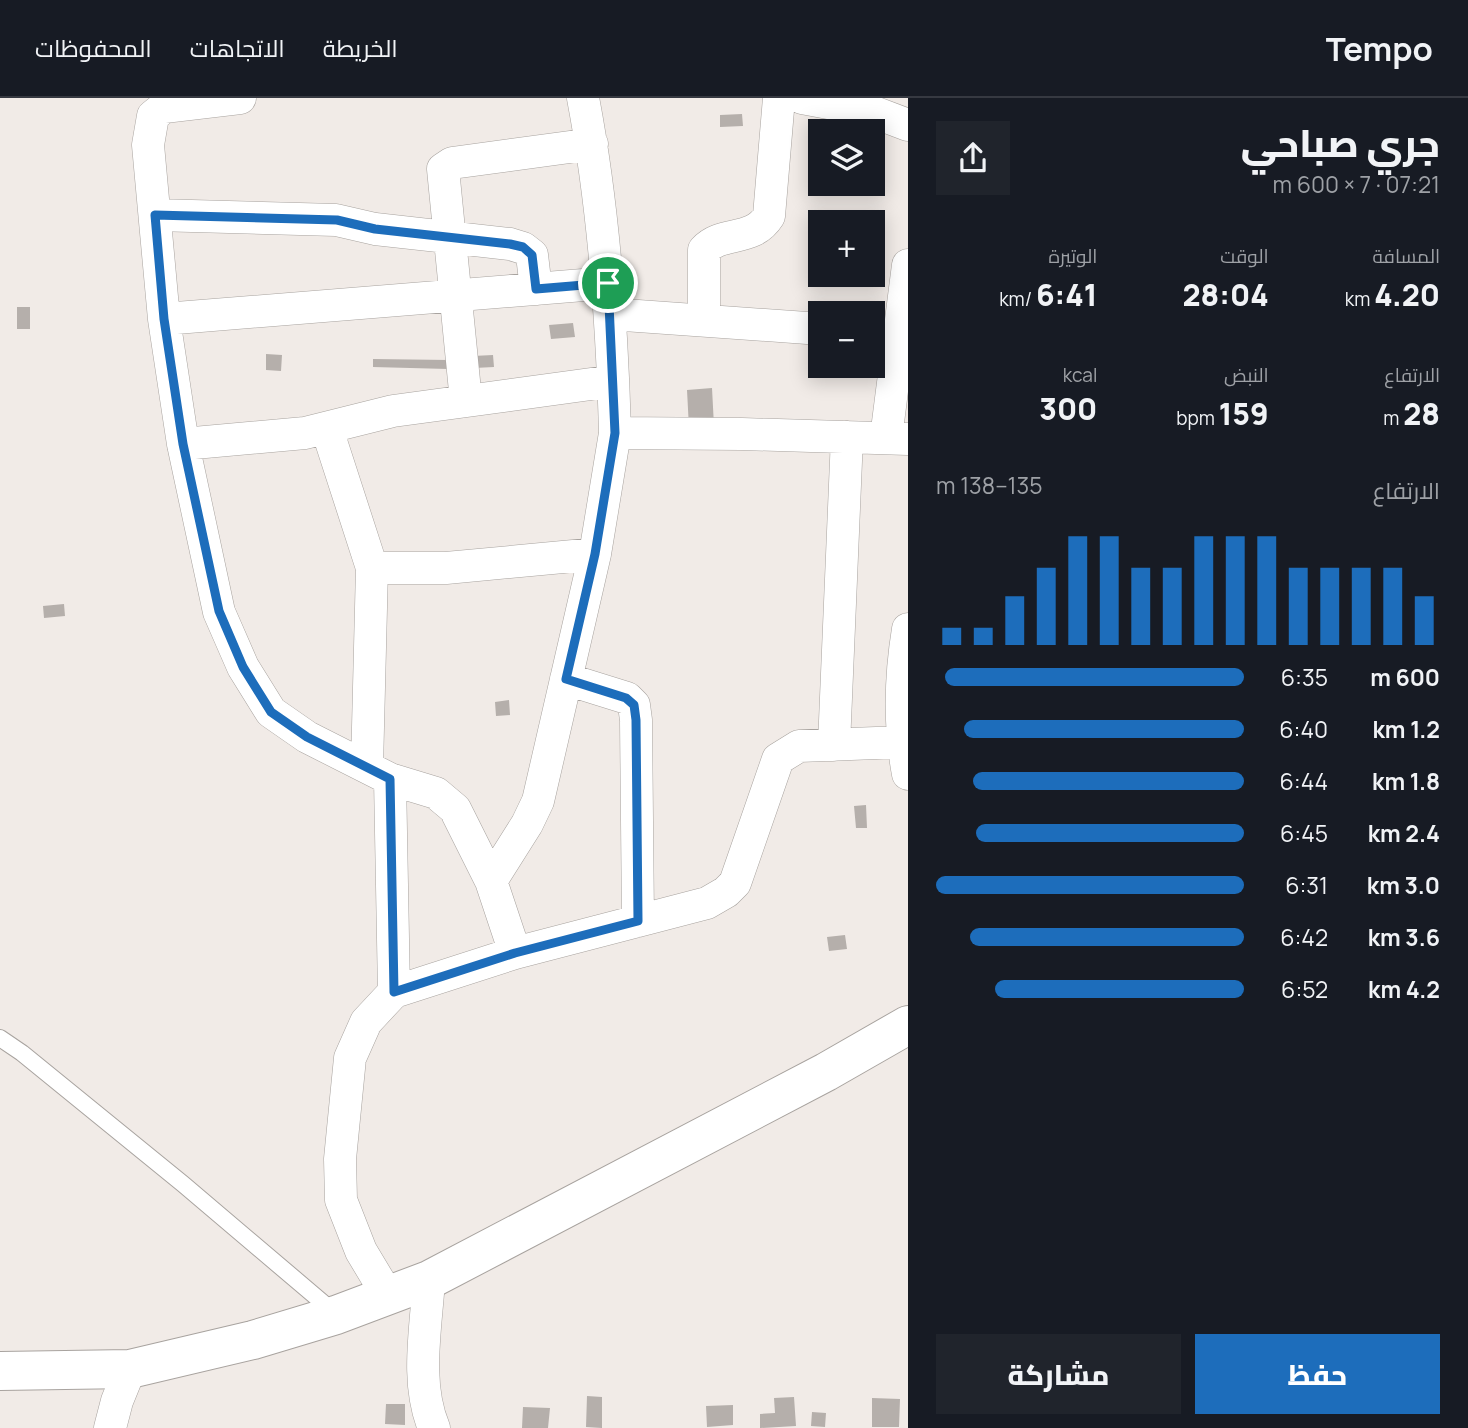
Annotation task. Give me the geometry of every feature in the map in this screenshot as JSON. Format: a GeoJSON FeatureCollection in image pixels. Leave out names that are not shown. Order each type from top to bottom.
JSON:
{"type":"FeatureCollection","features":[{"type":"Feature","properties":{"kind":"street"},"geometry":{"type":"LineString","coordinates":[[240,98],[164,107],[153,116],[148,145],[164,319],[183,444],[219,611],[243,667],[271,712],[307,737],[379,773],[436,793],[455,809],[491,881],[515,953]]}},
{"type":"Feature","properties":{"kind":"street"},"geometry":{"type":"LineString","coordinates":[[491,881],[527,824],[538,801],[595,554],[615,433],[608,283],[592,144],[583,98]]}},
{"type":"Feature","properties":{"kind":"street"},"geometry":{"type":"LineString","coordinates":[[704,320],[704,250],[712,242],[743,235],[763,226],[769,216],[779,98]]}},
{"type":"Feature","properties":{"kind":"street"},"geometry":{"type":"LineString","coordinates":[[802,98],[871,105],[908,125]]}},
{"type":"Feature","properties":{"kind":"street"},"geometry":{"type":"LineString","coordinates":[[466,401],[443,169],[452,163],[592,144]]}},
{"type":"Feature","properties":{"kind":"street"},"geometry":{"type":"LineString","coordinates":[[155,215],[337,220],[375,229],[523,247],[532,255],[536,289]]}},
{"type":"Feature","properties":{"kind":"street"},"geometry":{"type":"LineString","coordinates":[[615,433],[743,433],[897,438],[896,319],[908,265]]}},
{"type":"Feature","properties":{"kind":"street"},"geometry":{"type":"LineString","coordinates":[[164,319],[608,283]]}},
{"type":"Feature","properties":{"kind":"street"},"geometry":{"type":"LineString","coordinates":[[610,314],[808,328]]}},
{"type":"Feature","properties":{"kind":"street"},"geometry":{"type":"LineString","coordinates":[[183,444],[327,429],[352,420],[393,411],[613,381]]}},
{"type":"Feature","properties":{"kind":"street"},"geometry":{"type":"LineString","coordinates":[[327,429],[372,568],[379,773],[394,992]]}},
{"type":"Feature","properties":{"kind":"street"},"geometry":{"type":"LineString","coordinates":[[834,745],[847,437]]}},
{"type":"Feature","properties":{"kind":"street"},"geometry":{"type":"LineString","coordinates":[[372,568],[446,568],[595,554]]}},
{"type":"Feature","properties":{"kind":"street"},"geometry":{"type":"LineString","coordinates":[[908,629],[901,694],[902,742],[908,775]]}},
{"type":"Feature","properties":{"kind":"street"},"geometry":{"type":"LineString","coordinates":[[566,679],[626,698],[634,705],[638,921]]}},
{"type":"Feature","properties":{"kind":"street"},"geometry":{"type":"LineString","coordinates":[[388,1296],[361,1251],[341,1200],[340,1158],[350,1058],[366,1023],[394,992],[515,953],[707,903],[735,883],[778,760],[799,746],[902,742]]}},
{"type":"Feature","properties":{"kind":"street"},"geometry":{"type":"LineString","coordinates":[[0,1371],[130,1369],[253,1340],[337,1315],[388,1296],[429,1280],[826,1072],[908,1025]]}},
{"type":"Feature","properties":{"kind":"street"},"geometry":{"type":"LineString","coordinates":[[429,1280],[423,1367],[428,1412],[435,1428]]}},
{"type":"Feature","properties":{"kind":"street"},"geometry":{"type":"LineString","coordinates":[[110,1428],[130,1369]]}},
{"type":"Feature","properties":{"kind":"lane"},"geometry":{"type":"LineString","coordinates":[[0,1038],[183,1184],[337,1315]]}},
{"type":"Feature","properties":{"kind":"building"},"geometry":{"type":"Polygon","coordinates":[[[742,114],[743,126],[720,127],[720,115],[742,114]]]}},
{"type":"Feature","properties":{"kind":"building"},"geometry":{"type":"Polygon","coordinates":[[[17,307],[30,307],[30,329],[17,329],[17,307]]]}},
{"type":"Feature","properties":{"kind":"building"},"geometry":{"type":"Polygon","coordinates":[[[573,323],[575,337],[551,339],[549,325],[573,323]]]}},
{"type":"Feature","properties":{"kind":"building"},"geometry":{"type":"Polygon","coordinates":[[[266,354],[282,355],[281,371],[266,370],[266,354]]]}},
{"type":"Feature","properties":{"kind":"building"},"geometry":{"type":"Polygon","coordinates":[[[493,355],[494,367],[474,368],[473,356],[493,355]]]}},
{"type":"Feature","properties":{"kind":"building"},"geometry":{"type":"Polygon","coordinates":[[[373,359],[449,360],[448,369],[373,367],[373,359]]]}},
{"type":"Feature","properties":{"kind":"building"},"geometry":{"type":"Polygon","coordinates":[[[712,388],[714,426],[689,428],[687,390],[712,388]]]}},
{"type":"Feature","properties":{"kind":"building"},"geometry":{"type":"Polygon","coordinates":[[[64,604],[65,616],[44,618],[43,606],[64,604]]]}},
{"type":"Feature","properties":{"kind":"building"},"geometry":{"type":"Polygon","coordinates":[[[509,700],[510,715],[496,716],[495,702],[509,700]]]}},
{"type":"Feature","properties":{"kind":"building"},"geometry":{"type":"Polygon","coordinates":[[[866,805],[867,828],[856,828],[854,806],[866,805]]]}},
{"type":"Feature","properties":{"kind":"building"},"geometry":{"type":"Polygon","coordinates":[[[845,935],[847,949],[829,951],[827,937],[845,935]]]}},
{"type":"Feature","properties":{"kind":"building"},"geometry":{"type":"Polygon","coordinates":[[[587,1396],[602,1397],[602,1428],[586,1427],[587,1396]]]}},
{"type":"Feature","properties":{"kind":"building"},"geometry":{"type":"Polygon","coordinates":[[[794,1397],[796,1426],[760,1428],[760,1414],[775,1413],[774,1398],[794,1397]]]}},
{"type":"Feature","properties":{"kind":"building"},"geometry":{"type":"Polygon","coordinates":[[[872,1398],[900,1399],[899,1427],[872,1427],[872,1398]]]}},
{"type":"Feature","properties":{"kind":"building"},"geometry":{"type":"Polygon","coordinates":[[[386,1404],[405,1404],[405,1425],[385,1424],[386,1404]]]}},
{"type":"Feature","properties":{"kind":"building"},"geometry":{"type":"Polygon","coordinates":[[[733,1405],[733,1425],[707,1427],[706,1406],[733,1405]]]}},
{"type":"Feature","properties":{"kind":"building"},"geometry":{"type":"Polygon","coordinates":[[[523,1407],[550,1408],[548,1428],[522,1428],[523,1407]]]}},
{"type":"Feature","properties":{"kind":"building"},"geometry":{"type":"Polygon","coordinates":[[[812,1412],[826,1413],[825,1427],[811,1426],[812,1412]]]}},
{"type":"Feature","properties":{"kind":"route"},"geometry":{"type":"LineString","coordinates":[[155,215],[337,220],[375,229],[510,244],[523,247],[532,255],[536,289],[608,283],[615,433],[595,554],[566,679],[626,698],[634,705],[638,921],[515,953],[394,992],[390,779],[307,737],[271,712],[243,667],[219,611],[183,444],[164,319],[155,215]]}}]}
